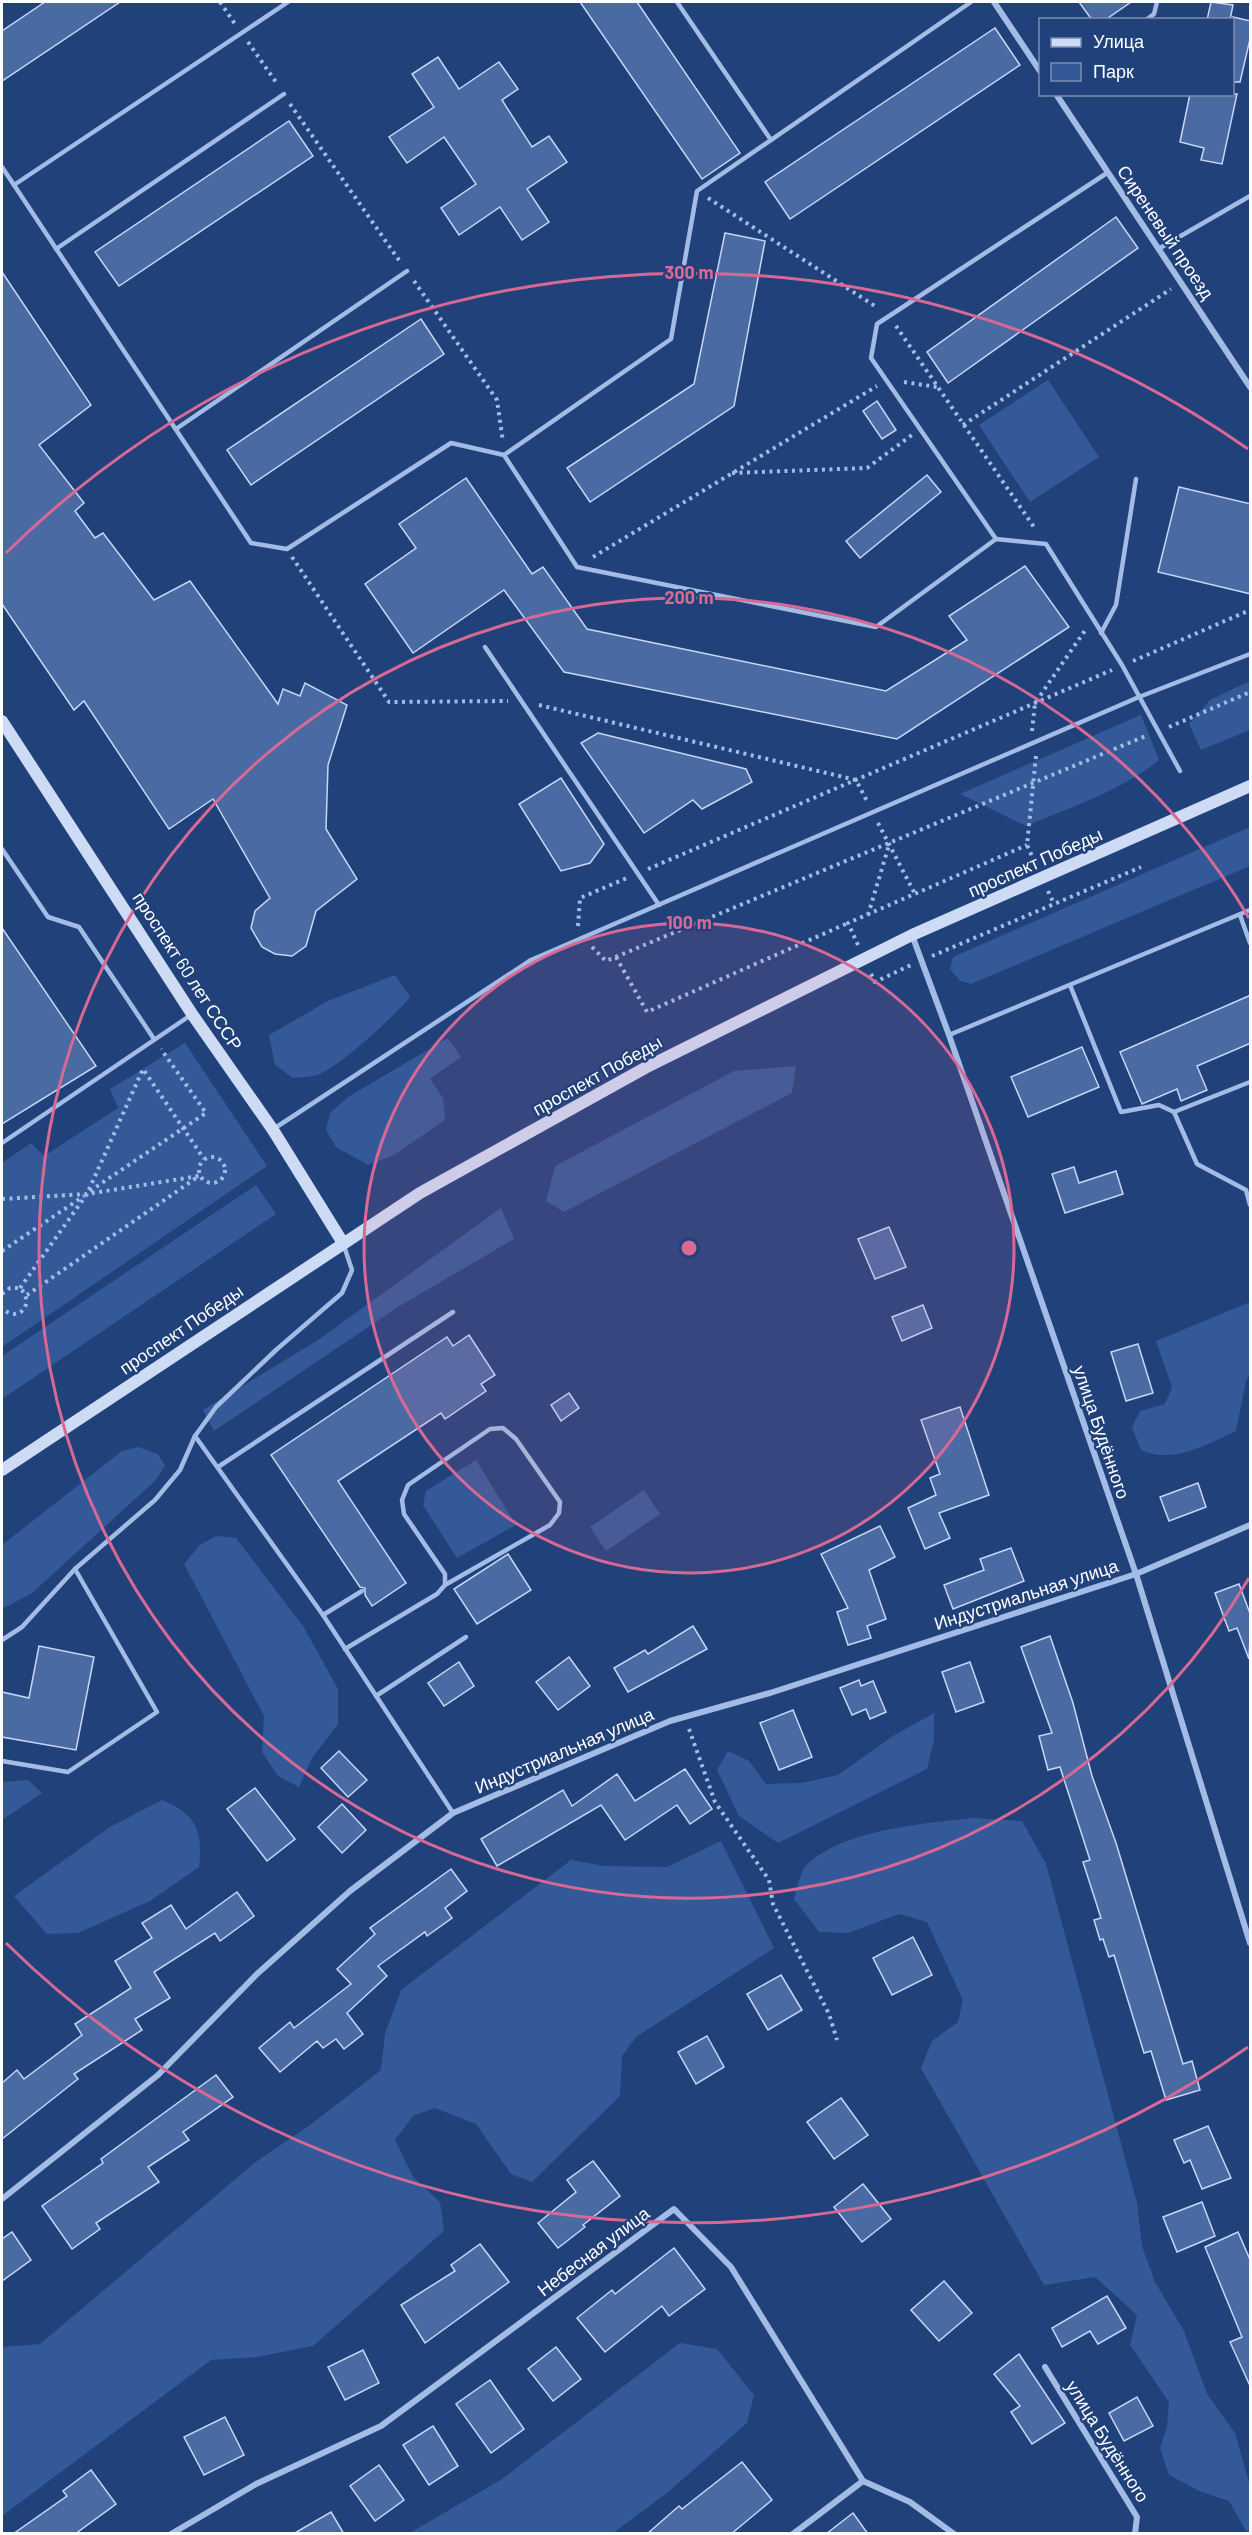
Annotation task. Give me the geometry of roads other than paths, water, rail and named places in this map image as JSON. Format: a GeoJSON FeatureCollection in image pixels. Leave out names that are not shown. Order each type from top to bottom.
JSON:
{"type":"FeatureCollection","features":[{"type":"Feature","properties":{"kind":"main road","name":"проспект 60 лет СССР"},"geometry":{"type":"LineString","coordinates":[[2,721],[192,1014],[273,1130],[343,1242]]}},
{"type":"Feature","properties":{"kind":"main road","name":"проспект Победы"},"geometry":{"type":"LineString","coordinates":[[2,1470],[420,1193],[645,1068],[912,935],[1251,786]]}},
{"type":"Feature","properties":{"kind":"street"},"geometry":{"type":"LineString","coordinates":[[994,2],[1039,68]]}},
{"type":"Feature","properties":{"kind":"street","name":"Сиреневый проезд"},"geometry":{"type":"LineString","coordinates":[[1057,96],[1251,387]]}},
{"type":"Feature","properties":{"kind":"street","name":"улица Будённого"},"geometry":{"type":"LineString","coordinates":[[912,935],[949,1035],[1136,1574],[1251,1943]]}},
{"type":"Feature","properties":{"kind":"street","name":"Индустриальная улица"},"geometry":{"type":"LineString","coordinates":[[2,2199],[158,2075],[257,1974],[350,1891],[453,1814],[686,1716],[770,1693],[1136,1574],[1251,1525]]}},
{"type":"Feature","properties":{"kind":"street","name":"Небесная улица"},"geometry":{"type":"LineString","coordinates":[[171,2534],[256,2484],[381,2426],[674,2208],[731,2267],[863,2481]]}},
{"type":"Feature","properties":{"kind":"street","name":"улица Будённого"},"geometry":{"type":"LineString","coordinates":[[1045,2367],[1137,2517],[1135,2534]]}},
{"type":"Feature","properties":{"kind":"street"},"geometry":{"type":"LineString","coordinates":[[793,2534],[863,2481],[910,2502],[954,2534]]}},
{"type":"Feature","properties":{"kind":"lane"},"geometry":{"type":"LineString","coordinates":[[14,185],[288,2]]}},
{"type":"Feature","properties":{"kind":"lane"},"geometry":{"type":"LineString","coordinates":[[678,2],[771,140]]}},
{"type":"Feature","properties":{"kind":"lane"},"geometry":{"type":"LineString","coordinates":[[504,455],[671,339],[697,191],[971,2]]}},
{"type":"Feature","properties":{"kind":"lane"},"geometry":{"type":"LineString","coordinates":[[1149,18],[1154,14],[1157,2]]}},
{"type":"Feature","properties":{"kind":"lane"},"geometry":{"type":"LineString","coordinates":[[56,249],[284,94]]}},
{"type":"Feature","properties":{"kind":"lane"},"geometry":{"type":"LineString","coordinates":[[2,167],[251,543],[287,549],[451,443],[504,455],[577,567],[876,627],[996,539],[1046,544],[1122,666],[1180,771]]}},
{"type":"Feature","properties":{"kind":"lane"},"geometry":{"type":"LineString","coordinates":[[996,539],[871,358],[877,324],[1107,173]]}},
{"type":"Feature","properties":{"kind":"lane"},"geometry":{"type":"LineString","coordinates":[[1160,248],[1251,196]]}},
{"type":"Feature","properties":{"kind":"lane"},"geometry":{"type":"LineString","coordinates":[[176,429],[407,271]]}},
{"type":"Feature","properties":{"kind":"lane"},"geometry":{"type":"LineString","coordinates":[[1101,633],[1116,605],[1136,479]]}},
{"type":"Feature","properties":{"kind":"lane"},"geometry":{"type":"LineString","coordinates":[[485,647],[659,905]]}},
{"type":"Feature","properties":{"kind":"lane"},"geometry":{"type":"LineString","coordinates":[[273,1130],[531,960],[1139,697],[1251,654]]}},
{"type":"Feature","properties":{"kind":"lane"},"geometry":{"type":"LineString","coordinates":[[2,849],[48,917],[79,927],[154,1039]]}},
{"type":"Feature","properties":{"kind":"lane"},"geometry":{"type":"LineString","coordinates":[[949,1035],[1251,910]]}},
{"type":"Feature","properties":{"kind":"lane"},"geometry":{"type":"LineString","coordinates":[[1240,915],[1251,943]]}},
{"type":"Feature","properties":{"kind":"lane"},"geometry":{"type":"LineString","coordinates":[[1070,985],[1121,1112],[1159,1105],[1173,1112],[1197,1164],[1246,1190],[1251,1205]]}},
{"type":"Feature","properties":{"kind":"lane"},"geometry":{"type":"LineString","coordinates":[[2,1143],[192,1014]]}},
{"type":"Feature","properties":{"kind":"lane"},"geometry":{"type":"LineString","coordinates":[[1173,1112],[1251,1082]]}},
{"type":"Feature","properties":{"kind":"lane"},"geometry":{"type":"LineString","coordinates":[[2,1640],[22,1627],[75,1569],[155,1500],[180,1470],[195,1436],[216,1407],[276,1350],[342,1293],[352,1270],[343,1242]]}},
{"type":"Feature","properties":{"kind":"lane"},"geometry":{"type":"LineString","coordinates":[[218,1467],[453,1312]]}},
{"type":"Feature","properties":{"kind":"lane"},"geometry":{"type":"LineString","coordinates":[[345,1649],[436,1594],[445,1586],[550,1525],[559,1513],[560,1502],[516,1439],[503,1428],[490,1429],[408,1485],[402,1500],[404,1514],[445,1574],[445,1586]]}},
{"type":"Feature","properties":{"kind":"lane"},"geometry":{"type":"LineString","coordinates":[[195,1436],[323,1615],[453,1814]]}},
{"type":"Feature","properties":{"kind":"lane"},"geometry":{"type":"LineString","coordinates":[[2,1761],[68,1772],[157,1713],[75,1569]]}},
{"type":"Feature","properties":{"kind":"lane"},"geometry":{"type":"LineString","coordinates":[[323,1615],[362,1591]]}},
{"type":"Feature","properties":{"kind":"lane"},"geometry":{"type":"LineString","coordinates":[[376,1696],[466,1637]]}}]}
